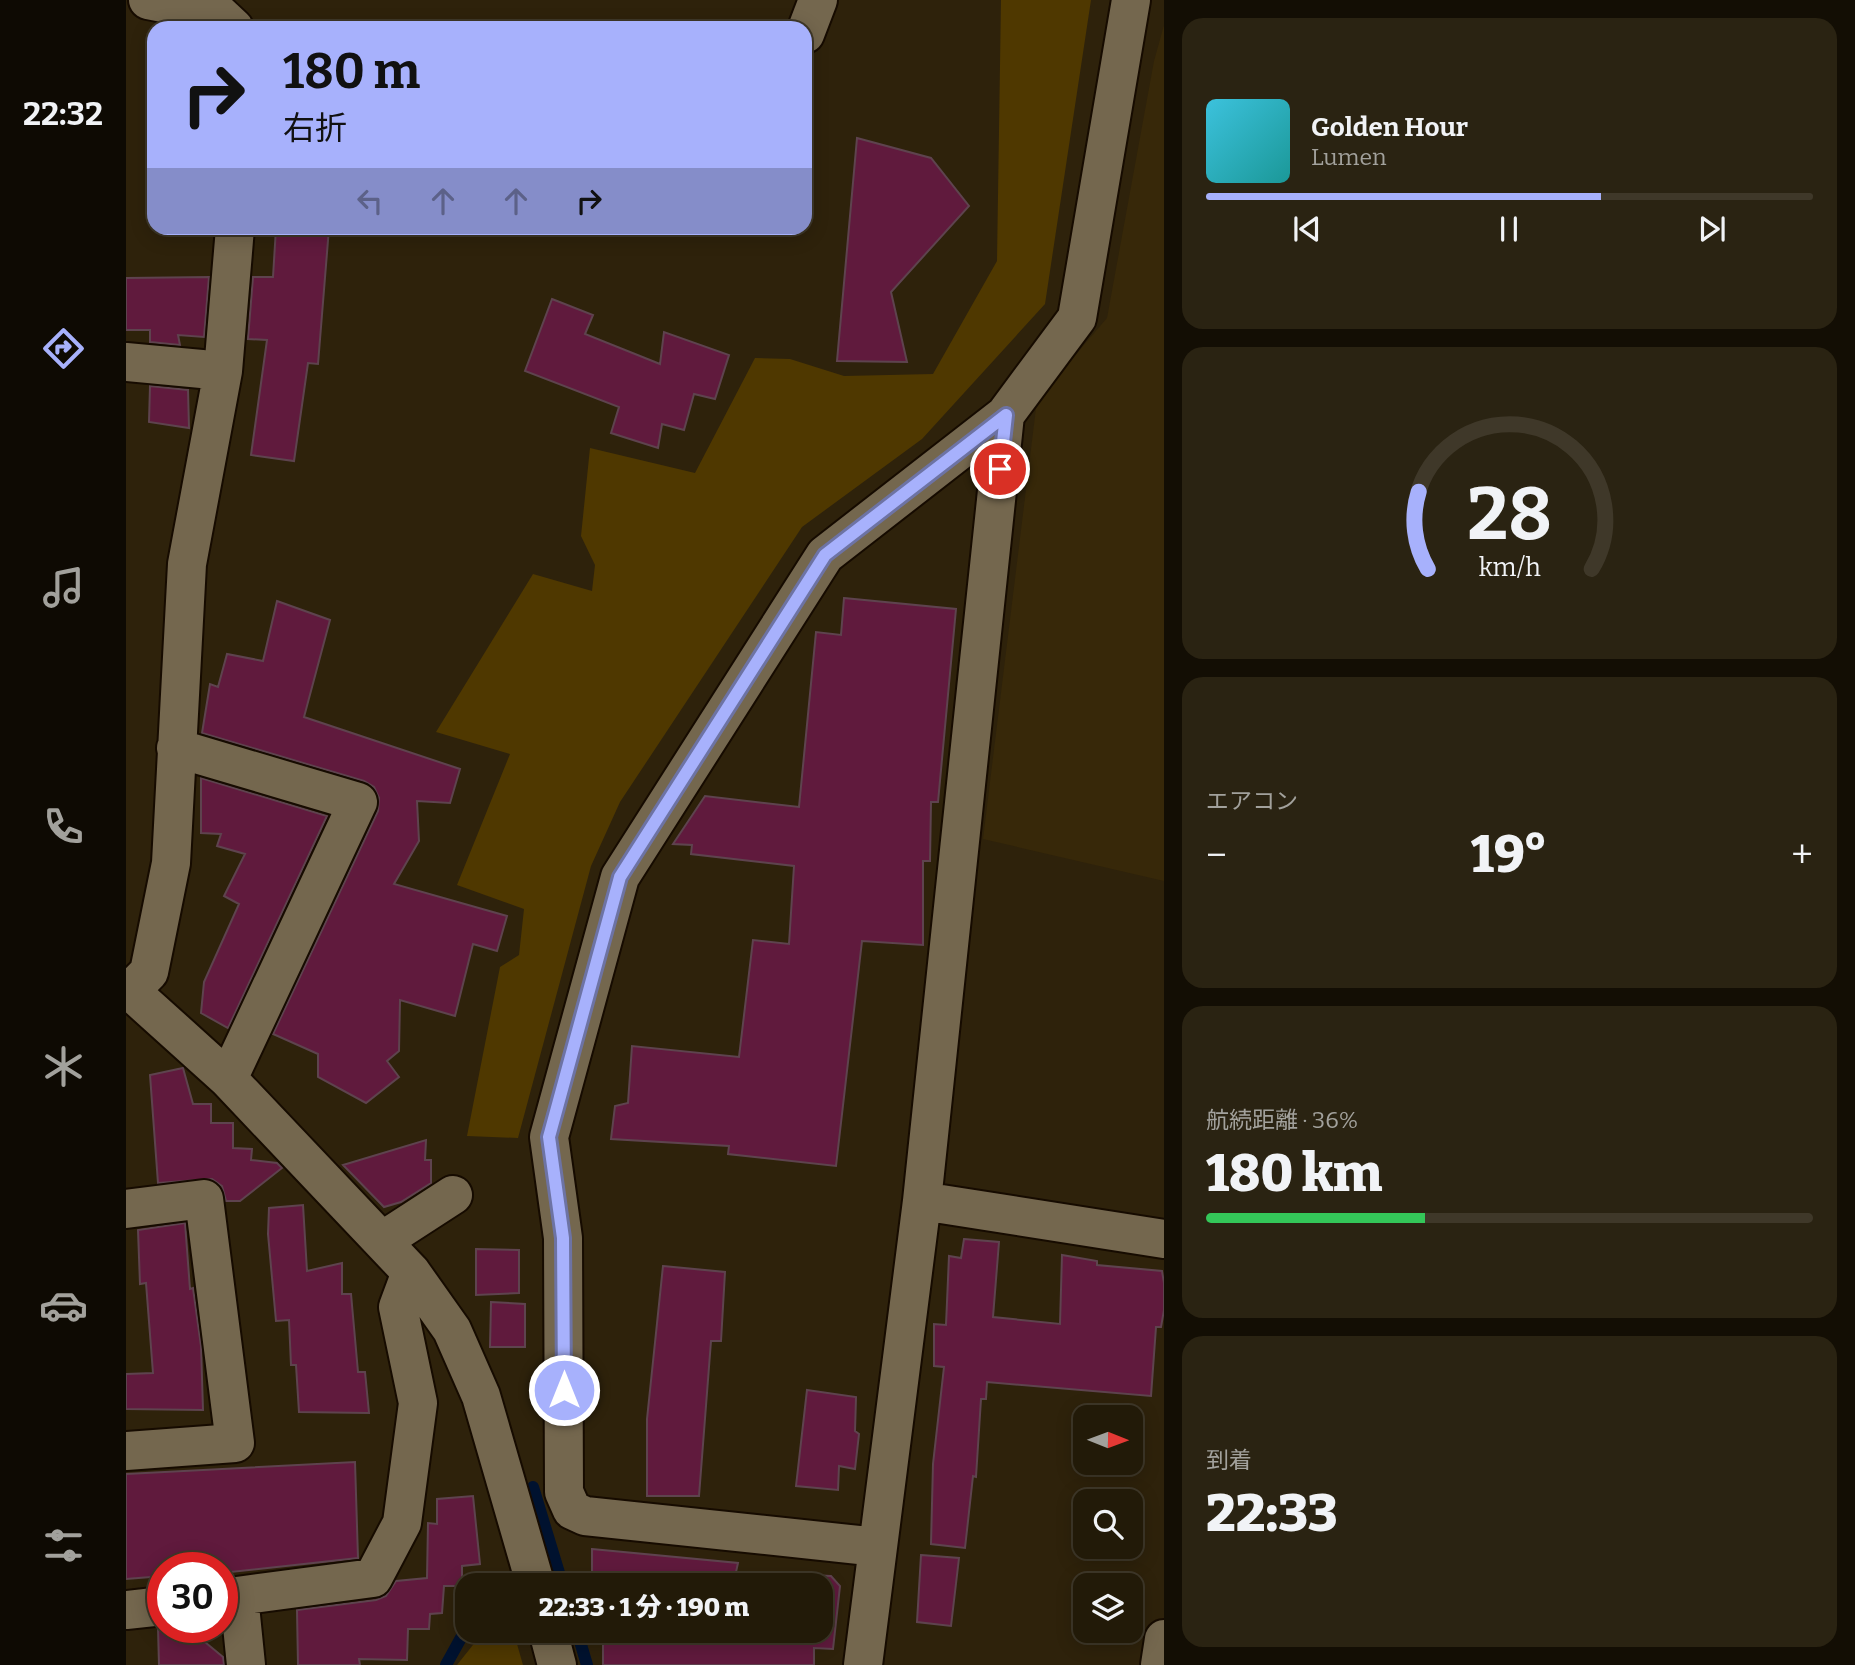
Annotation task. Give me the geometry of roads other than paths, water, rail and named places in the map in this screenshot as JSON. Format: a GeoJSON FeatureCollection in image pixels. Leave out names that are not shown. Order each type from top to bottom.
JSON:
{"type":"FeatureCollection","features":[{"type":"Feature","properties":{"kind":"street"},"geometry":{"type":"LineString","coordinates":[[148,0],[219,14],[226,21]]}},
{"type":"Feature","properties":{"kind":"street"},"geometry":{"type":"LineString","coordinates":[[810,21],[818,0]]}},
{"type":"Feature","properties":{"kind":"street"},"geometry":{"type":"LineString","coordinates":[[878,1547],[585,1516],[572,1510],[564,1492],[563,1238],[549,1137],[620,877],[825,555],[1006,415],[1077,318],[1131,0]]}},
{"type":"Feature","properties":{"kind":"street"},"geometry":{"type":"LineString","coordinates":[[234,235],[223,371],[187,564],[171,863],[149,972],[128,988],[229,1079],[411,1272],[452,1330],[481,1396],[532,1573]]}},
{"type":"Feature","properties":{"kind":"street"},"geometry":{"type":"LineString","coordinates":[[126,362],[223,371]]}},
{"type":"Feature","properties":{"kind":"street"},"geometry":{"type":"LineString","coordinates":[[863,1665],[922,1201],[1006,415]]}},
{"type":"Feature","properties":{"kind":"street"},"geometry":{"type":"LineString","coordinates":[[176,748],[358,802],[229,1079]]}},
{"type":"Feature","properties":{"kind":"street"},"geometry":{"type":"LineString","coordinates":[[382,1241],[453,1195]]}},
{"type":"Feature","properties":{"kind":"street"},"geometry":{"type":"LineString","coordinates":[[126,1209],[204,1199],[235,1443],[126,1451]]}},
{"type":"Feature","properties":{"kind":"street"},"geometry":{"type":"LineString","coordinates":[[922,1201],[1164,1239]]}},
{"type":"Feature","properties":{"kind":"street"},"geometry":{"type":"LineString","coordinates":[[238,1596],[373,1578],[402,1523],[418,1404],[398,1307],[411,1272]]}},
{"type":"Feature","properties":{"kind":"street"},"geometry":{"type":"LineString","coordinates":[[126,1610],[147,1608]]}},
{"type":"Feature","properties":{"kind":"street"},"geometry":{"type":"LineString","coordinates":[[238,1631],[246,1665]]}},
{"type":"Feature","properties":{"kind":"street"},"geometry":{"type":"LineString","coordinates":[[1160,1665],[1164,1639]]}},
{"type":"Feature","properties":{"kind":"street"},"geometry":{"type":"LineString","coordinates":[[551,1643],[557,1665]]}},
{"type":"Feature","properties":{"kind":"waterway"},"geometry":{"type":"LineString","coordinates":[[533,1487],[559,1573]]}},
{"type":"Feature","properties":{"kind":"waterway"},"geometry":{"type":"LineString","coordinates":[[446,1665],[458,1643]]}},
{"type":"Feature","properties":{"kind":"waterway"},"geometry":{"type":"LineString","coordinates":[[581,1643],[587,1665]]}}]}
